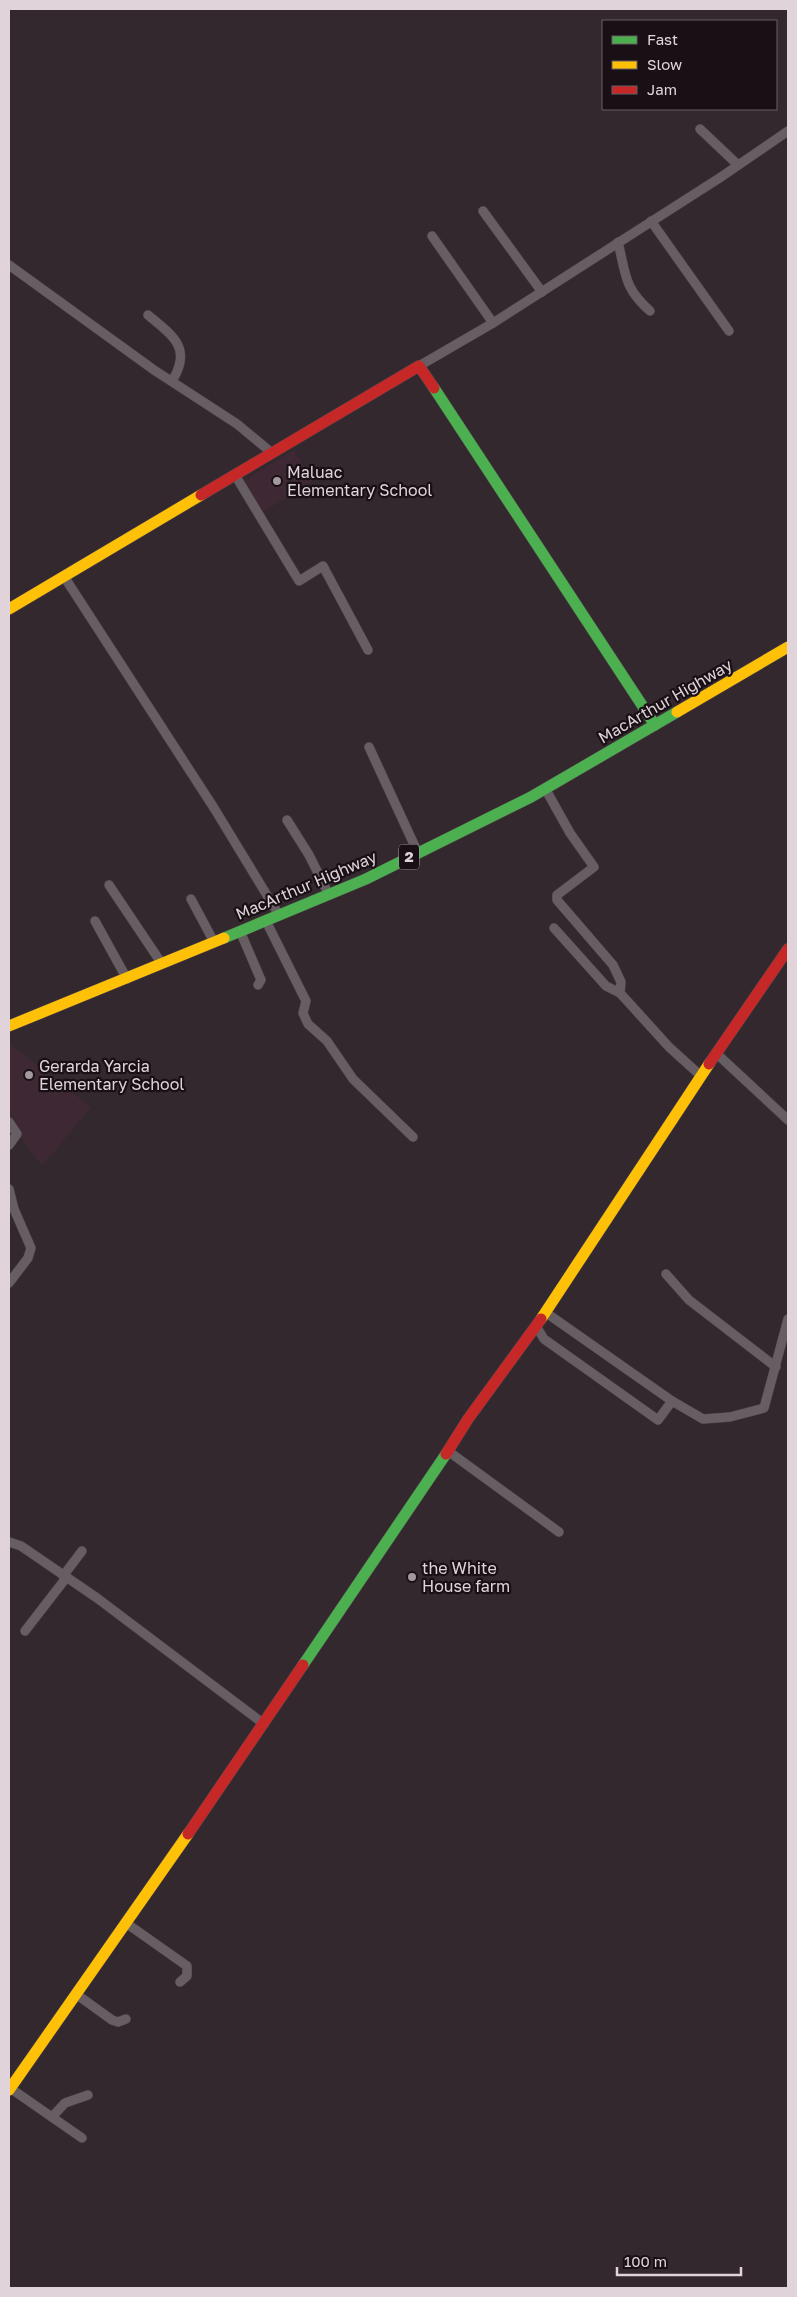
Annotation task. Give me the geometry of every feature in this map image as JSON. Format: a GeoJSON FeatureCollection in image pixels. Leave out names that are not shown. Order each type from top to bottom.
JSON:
{"type":"FeatureCollection","features":[{"type":"Feature","properties":{"kind":"main road"},"geometry":{"type":"LineString","coordinates":[[9,609],[65,578],[234,475],[419,366],[655,726]]}},
{"type":"Feature","properties":{"kind":"main road","name":"MacArthur Highway"},"geometry":{"type":"LineString","coordinates":[[9,1026],[127,979],[328,893],[366,879],[546,790],[788,647]]}},
{"type":"Feature","properties":{"kind":"main road"},"geometry":{"type":"LineString","coordinates":[[10,2089],[264,1724],[468,1419],[536,1326],[788,948]]}},
{"type":"Feature","properties":{"kind":"street"},"geometry":{"type":"LineString","coordinates":[[700,128],[738,165]]}},
{"type":"Feature","properties":{"kind":"street"},"geometry":{"type":"LineString","coordinates":[[419,366],[542,292],[788,131]]}},
{"type":"Feature","properties":{"kind":"street"},"geometry":{"type":"LineString","coordinates":[[483,211],[542,292]]}},
{"type":"Feature","properties":{"kind":"street"},"geometry":{"type":"LineString","coordinates":[[651,221],[729,331]]}},
{"type":"Feature","properties":{"kind":"street"},"geometry":{"type":"LineString","coordinates":[[432,236],[493,323]]}},
{"type":"Feature","properties":{"kind":"street"},"geometry":{"type":"LineString","coordinates":[[618,242],[630,289],[634,297],[650,311]]}},
{"type":"Feature","properties":{"kind":"street"},"geometry":{"type":"LineString","coordinates":[[9,265],[172,382],[237,424],[272,453]]}},
{"type":"Feature","properties":{"kind":"street"},"geometry":{"type":"LineString","coordinates":[[148,315],[172,335],[180,349],[179,369],[172,382]]}},
{"type":"Feature","properties":{"kind":"street"},"geometry":{"type":"LineString","coordinates":[[234,475],[299,580],[323,566],[368,650]]}},
{"type":"Feature","properties":{"kind":"street"},"geometry":{"type":"LineString","coordinates":[[65,578],[204,792],[279,915]]}},
{"type":"Feature","properties":{"kind":"street"},"geometry":{"type":"LineString","coordinates":[[369,747],[418,853]]}},
{"type":"Feature","properties":{"kind":"street"},"geometry":{"type":"LineString","coordinates":[[546,790],[570,834],[594,867],[592,871],[557,896],[556,900],[613,965],[621,982],[620,993]]}},
{"type":"Feature","properties":{"kind":"street"},"geometry":{"type":"LineString","coordinates":[[287,820],[309,856],[328,893]]}},
{"type":"Feature","properties":{"kind":"street"},"geometry":{"type":"LineString","coordinates":[[109,885],[162,964]]}},
{"type":"Feature","properties":{"kind":"street"},"geometry":{"type":"LineString","coordinates":[[191,899],[214,942]]}},
{"type":"Feature","properties":{"kind":"street"},"geometry":{"type":"LineString","coordinates":[[266,920],[306,1001],[303,1013],[304,1018],[327,1041],[353,1078],[413,1137]]}},
{"type":"Feature","properties":{"kind":"street"},"geometry":{"type":"LineString","coordinates":[[95,921],[127,979]]}},
{"type":"Feature","properties":{"kind":"street"},"geometry":{"type":"LineString","coordinates":[[554,928],[606,986],[620,993],[669,1047],[701,1076]]}},
{"type":"Feature","properties":{"kind":"street"},"geometry":{"type":"LineString","coordinates":[[240,931],[261,980],[258,985]]}},
{"type":"Feature","properties":{"kind":"street"},"geometry":{"type":"LineString","coordinates":[[717,1054],[788,1120]]}},
{"type":"Feature","properties":{"kind":"street"},"geometry":{"type":"LineString","coordinates":[[9,1122],[18,1134],[9,1145]]}},
{"type":"Feature","properties":{"kind":"street"},"geometry":{"type":"LineString","coordinates":[[9,1189],[14,1209],[31,1248],[28,1258],[9,1283]]}},
{"type":"Feature","properties":{"kind":"street"},"geometry":{"type":"LineString","coordinates":[[666,1274],[689,1300],[776,1367]]}},
{"type":"Feature","properties":{"kind":"street"},"geometry":{"type":"LineString","coordinates":[[545,1312],[672,1401],[703,1419],[730,1417],[764,1408],[788,1319]]}},
{"type":"Feature","properties":{"kind":"street"},"geometry":{"type":"LineString","coordinates":[[536,1326],[544,1339],[658,1420],[672,1401]]}},
{"type":"Feature","properties":{"kind":"street"},"geometry":{"type":"LineString","coordinates":[[448,1451],[559,1532]]}},
{"type":"Feature","properties":{"kind":"street"},"geometry":{"type":"LineString","coordinates":[[9,1542],[21,1546],[97,1598],[264,1724]]}},
{"type":"Feature","properties":{"kind":"street"},"geometry":{"type":"LineString","coordinates":[[25,1631],[82,1551]]}},
{"type":"Feature","properties":{"kind":"street"},"geometry":{"type":"LineString","coordinates":[[126,1923],[187,1966],[187,1976],[180,1982]]}},
{"type":"Feature","properties":{"kind":"street"},"geometry":{"type":"LineString","coordinates":[[76,1994],[112,2020],[118,2022],[126,2019]]}},
{"type":"Feature","properties":{"kind":"street"},"geometry":{"type":"LineString","coordinates":[[10,2089],[82,2138]]}},
{"type":"Feature","properties":{"kind":"street"},"geometry":{"type":"LineString","coordinates":[[52,2117],[65,2103],[88,2095]]}},
{"type":"Feature","properties":{"kind":"shaded area","name":"Maluac Elementary School"},"geometry":{"type":"Polygon","coordinates":[[[293,450],[313,481],[262,513],[242,482],[293,450]]]}},
{"type":"Feature","properties":{"kind":"shaded area","name":"Gerarda Yarcia Elementary School"},"geometry":{"type":"Polygon","coordinates":[[[9,1043],[91,1107],[42,1166],[9,1121],[9,1043]]]}},
{"type":"Feature","properties":{"kind":"traffic: fast"},"geometry":{"type":"LineString","coordinates":[[434,388],[655,725]]}},
{"type":"Feature","properties":{"kind":"traffic: fast"},"geometry":{"type":"LineString","coordinates":[[224,938],[366,879],[531,797],[677,712]]}},
{"type":"Feature","properties":{"kind":"traffic: fast"},"geometry":{"type":"LineString","coordinates":[[303,1665],[446,1454]]}},
{"type":"Feature","properties":{"kind":"traffic: slow"},"geometry":{"type":"LineString","coordinates":[[9,609],[201,495]]}},
{"type":"Feature","properties":{"kind":"traffic: slow"},"geometry":{"type":"LineString","coordinates":[[677,712],[788,647]]}},
{"type":"Feature","properties":{"kind":"traffic: slow"},"geometry":{"type":"LineString","coordinates":[[9,1026],[224,938]]}},
{"type":"Feature","properties":{"kind":"traffic: slow"},"geometry":{"type":"LineString","coordinates":[[541,1319],[709,1064]]}},
{"type":"Feature","properties":{"kind":"traffic: slow"},"geometry":{"type":"LineString","coordinates":[[9,2090],[188,1834]]}},
{"type":"Feature","properties":{"kind":"traffic: jam"},"geometry":{"type":"LineString","coordinates":[[201,495],[419,366],[434,388]]}},
{"type":"Feature","properties":{"kind":"traffic: jam"},"geometry":{"type":"LineString","coordinates":[[709,1064],[788,949]]}},
{"type":"Feature","properties":{"kind":"traffic: jam"},"geometry":{"type":"LineString","coordinates":[[446,1454],[468,1419],[541,1319]]}},
{"type":"Feature","properties":{"kind":"traffic: jam"},"geometry":{"type":"LineString","coordinates":[[188,1834],[303,1665]]}},
{"type":"Feature","properties":{"kind":"place","name":"Maluac Elementary School"},"geometry":{"type":"Point","coordinates":[277,481]}},
{"type":"Feature","properties":{"kind":"place","name":"Gerarda Yarcia Elementary School"},"geometry":{"type":"Point","coordinates":[29,1075]}},
{"type":"Feature","properties":{"kind":"place","name":"the White House farm"},"geometry":{"type":"Point","coordinates":[412,1577]}}]}
